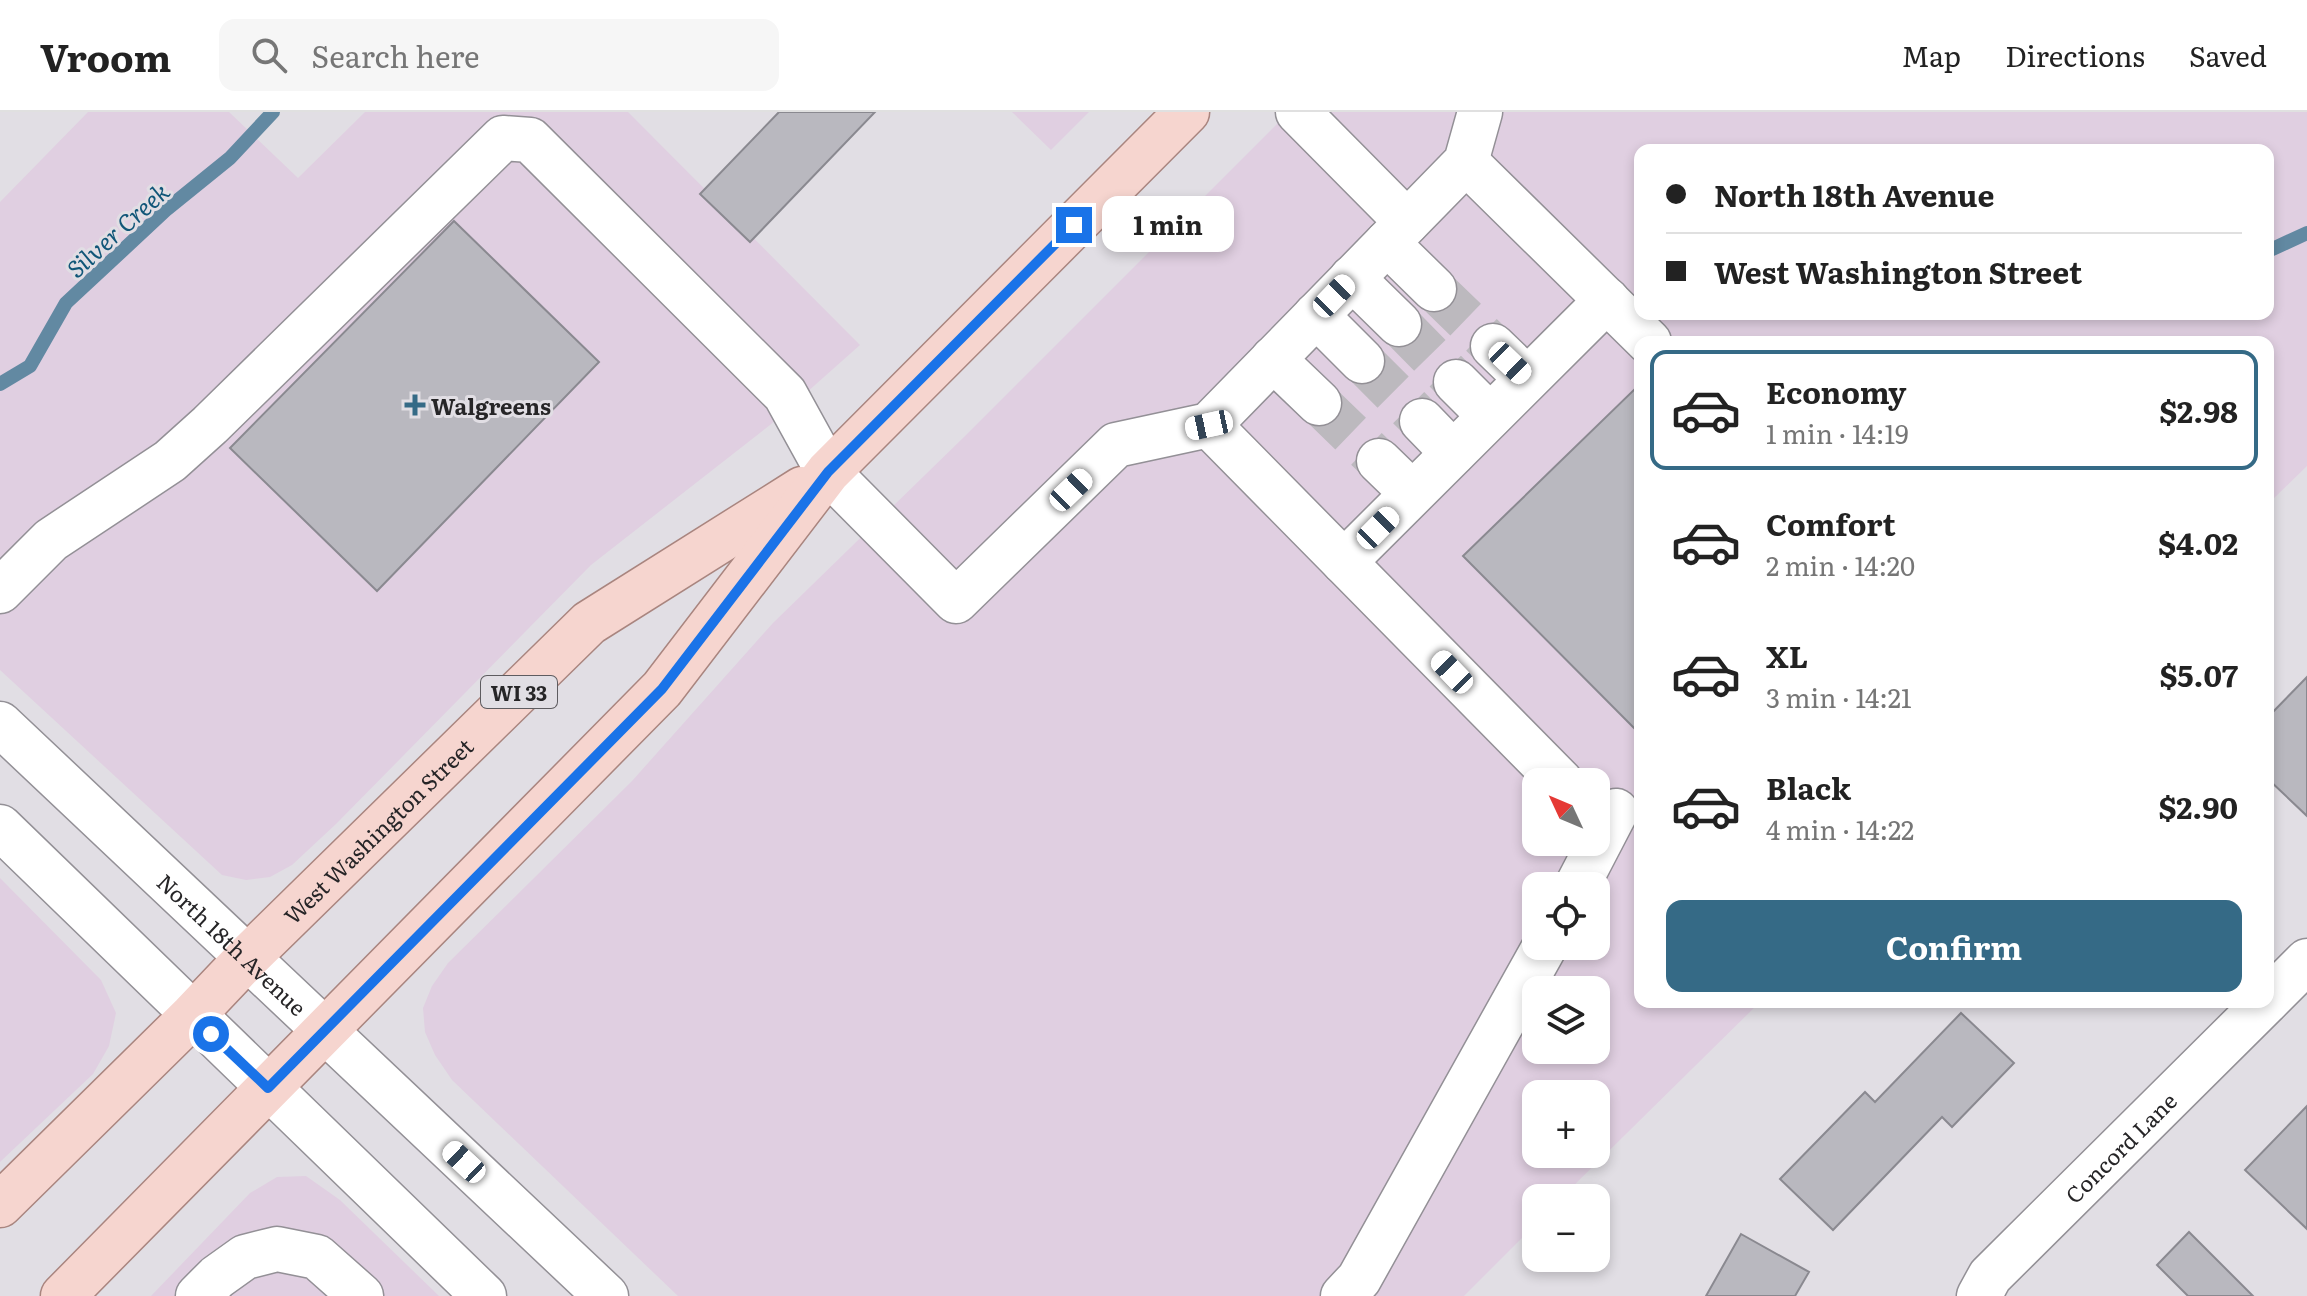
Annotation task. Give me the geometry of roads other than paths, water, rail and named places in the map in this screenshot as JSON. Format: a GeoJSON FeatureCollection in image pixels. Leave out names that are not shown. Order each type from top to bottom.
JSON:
{"type":"FeatureCollection","features":[{"type":"Feature","properties":{"kind":"main road","name":"West Washington Street"},"geometry":{"type":"LineString","coordinates":[[63,1296],[662,689],[828,472],[1187,112]]}},
{"type":"Feature","properties":{"kind":"main road","name":"West Washington Street"},"geometry":{"type":"LineString","coordinates":[[0,1205],[589,623],[828,472]]}},
{"type":"Feature","properties":{"kind":"street"},"geometry":{"type":"LineString","coordinates":[[1298,112],[1397,233],[1434,289]]}},
{"type":"Feature","properties":{"kind":"street"},"geometry":{"type":"LineString","coordinates":[[0,591],[51,540],[170,461],[210,425],[503,138],[530,140],[785,394],[828,472],[956,601],[1116,445],[1209,425],[1466,162],[1480,112]]}},
{"type":"Feature","properties":{"kind":"street"},"geometry":{"type":"LineString","coordinates":[[1466,162],[1643,336]]}},
{"type":"Feature","properties":{"kind":"street"},"geometry":{"type":"LineString","coordinates":[[1352,278],[1399,324]]}},
{"type":"Feature","properties":{"kind":"street"},"geometry":{"type":"LineString","coordinates":[[1344,562],[1607,300]]}},
{"type":"Feature","properties":{"kind":"street"},"geometry":{"type":"LineString","coordinates":[[1316,315],[1362,361]]}},
{"type":"Feature","properties":{"kind":"street"},"geometry":{"type":"LineString","coordinates":[[1493,346],[1527,379]]}},
{"type":"Feature","properties":{"kind":"street"},"geometry":{"type":"LineString","coordinates":[[1273,359],[1319,403]]}},
{"type":"Feature","properties":{"kind":"street"},"geometry":{"type":"LineString","coordinates":[[1456,382],[1490,416]]}},
{"type":"Feature","properties":{"kind":"street"},"geometry":{"type":"LineString","coordinates":[[1422,421],[1453,453]]}},
{"type":"Feature","properties":{"kind":"street"},"geometry":{"type":"LineString","coordinates":[[1209,425],[1547,768]]}},
{"type":"Feature","properties":{"kind":"street"},"geometry":{"type":"LineString","coordinates":[[1379,461],[1412,493]]}},
{"type":"Feature","properties":{"kind":"street","name":"North 18th Avenue"},"geometry":{"type":"LineString","coordinates":[[0,724],[606,1296]]}},
{"type":"Feature","properties":{"kind":"street"},"geometry":{"type":"LineString","coordinates":[[1584,872],[1617,808]]}},
{"type":"Feature","properties":{"kind":"street"},"geometry":{"type":"LineString","coordinates":[[0,827],[484,1296]]}},
{"type":"Feature","properties":{"kind":"street"},"geometry":{"type":"LineString","coordinates":[[1343,1296],[1359,1279],[1537,960]]}},
{"type":"Feature","properties":{"kind":"street","name":"Concord Lane"},"geometry":{"type":"LineString","coordinates":[[2274,994],[2307,961]]}},
{"type":"Feature","properties":{"kind":"street","name":"Concord Lane"},"geometry":{"type":"LineString","coordinates":[[1979,1296],[1990,1276],[2260,1008]]}},
{"type":"Feature","properties":{"kind":"street"},"geometry":{"type":"LineString","coordinates":[[198,1296],[217,1277],[245,1257],[277,1249],[317,1257],[361,1296]]}},
{"type":"Feature","properties":{"kind":"waterway","name":"Silver Creek"},"geometry":{"type":"LineString","coordinates":[[0,384],[30,366],[66,303],[167,209],[230,158],[273,112]]}},
{"type":"Feature","properties":{"kind":"waterway","name":"Silver Creek"},"geometry":{"type":"LineString","coordinates":[[2274,248],[2307,233]]}},
{"type":"Feature","properties":{"kind":"tunnel"},"geometry":{"type":"LineString","coordinates":[[1434,289],[1493,346]]}},
{"type":"Feature","properties":{"kind":"tunnel"},"geometry":{"type":"LineString","coordinates":[[1399,324],[1456,382]]}},
{"type":"Feature","properties":{"kind":"tunnel"},"geometry":{"type":"LineString","coordinates":[[1362,361],[1422,421]]}},
{"type":"Feature","properties":{"kind":"tunnel"},"geometry":{"type":"LineString","coordinates":[[1319,403],[1379,461]]}},
{"type":"Feature","properties":{"kind":"place","name":"Walgreens"},"geometry":{"type":"Point","coordinates":[415,405]}}]}
